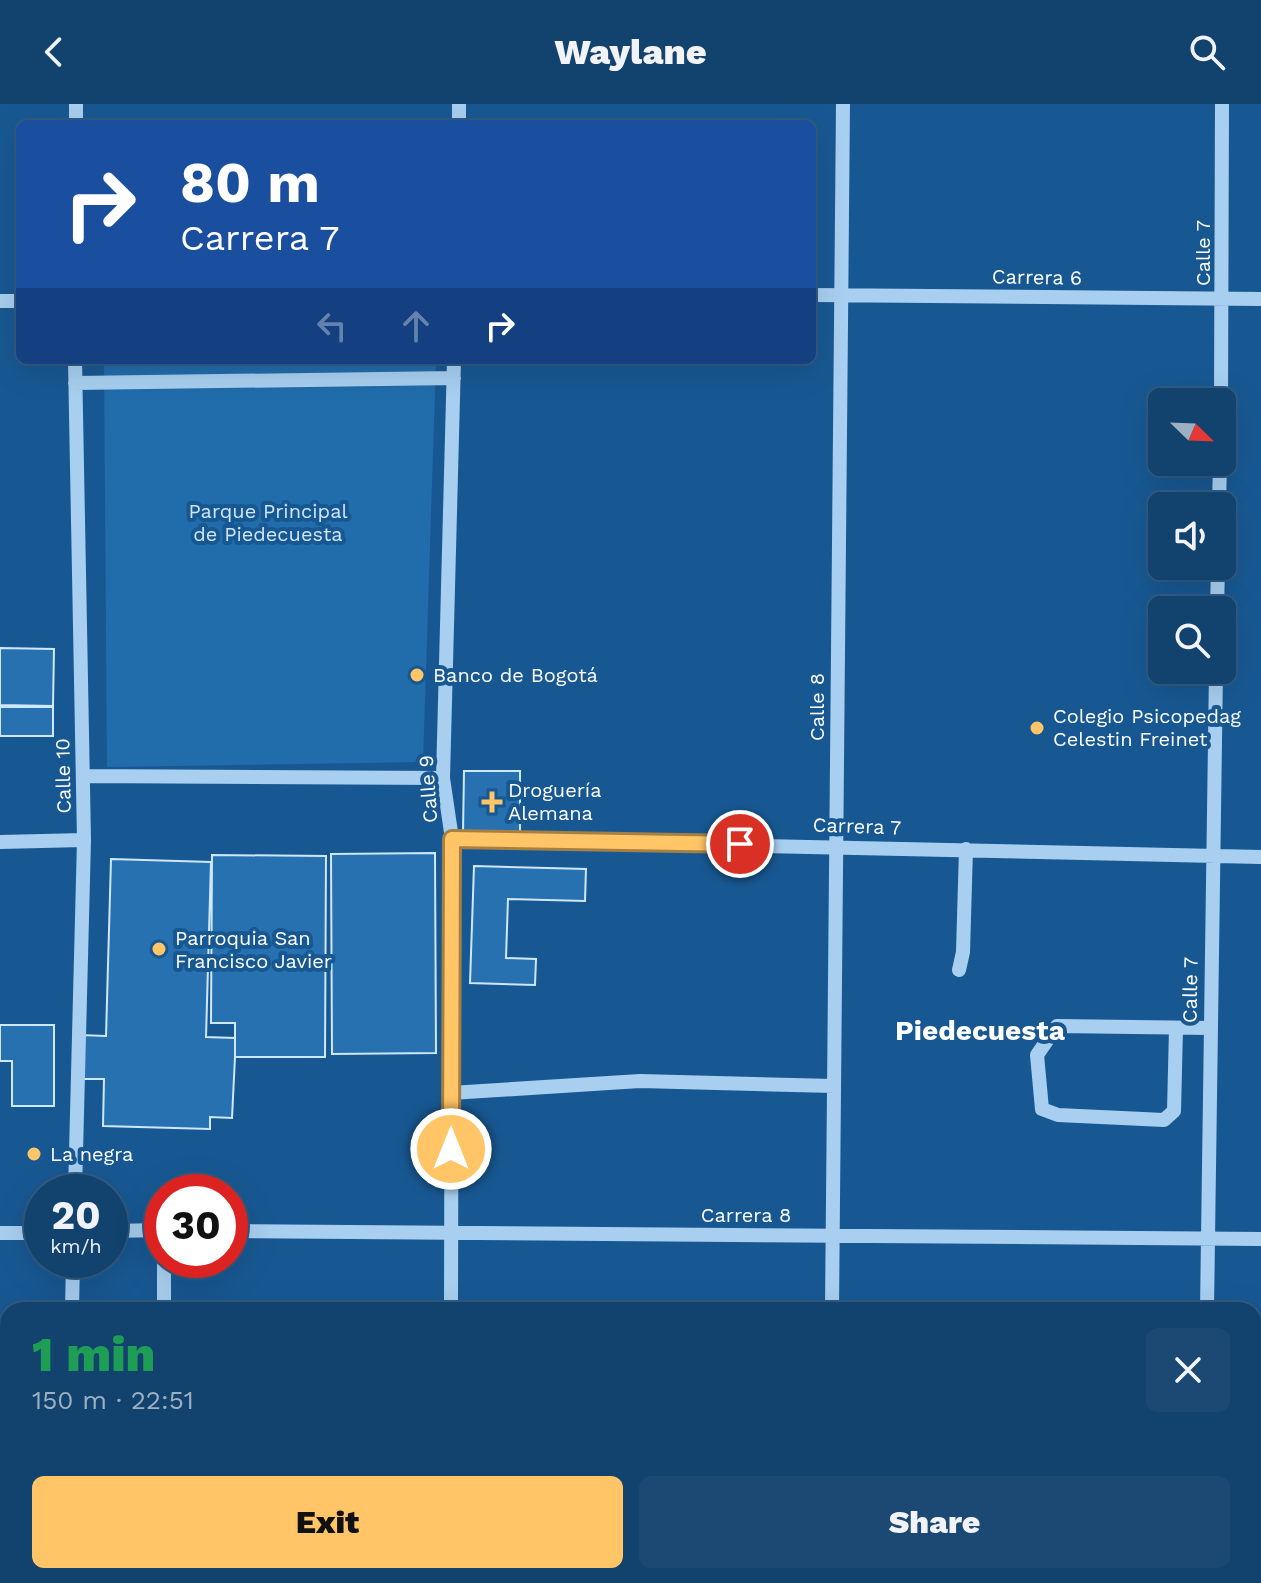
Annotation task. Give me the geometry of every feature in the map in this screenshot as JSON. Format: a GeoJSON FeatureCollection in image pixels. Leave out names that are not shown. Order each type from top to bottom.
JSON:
{"type":"FeatureCollection","features":[{"type":"Feature","properties":{"kind":"street","name":"Calle 8"},"geometry":{"type":"LineString","coordinates":[[832,1302],[843,104]]}},
{"type":"Feature","properties":{"kind":"street","name":"Calle 7"},"geometry":{"type":"LineString","coordinates":[[1221,388],[1224,299],[1222,104]]}},
{"type":"Feature","properties":{"kind":"street","name":"Carrera 6"},"geometry":{"type":"LineString","coordinates":[[816,295],[1261,299]]}},
{"type":"Feature","properties":{"kind":"street","name":"Calle 10"},"geometry":{"type":"LineString","coordinates":[[75,364],[84,840],[75,1174]]}},
{"type":"Feature","properties":{"kind":"street","name":"Calle 9"},"geometry":{"type":"LineString","coordinates":[[451,1302],[452,839],[443,778],[454,364]]}},
{"type":"Feature","properties":{"kind":"street"},"geometry":{"type":"LineString","coordinates":[[75,383],[454,378]]}},
{"type":"Feature","properties":{"kind":"street","name":"Calle 7"},"geometry":{"type":"LineString","coordinates":[[1207,1302],[1216,684]]}},
{"type":"Feature","properties":{"kind":"street"},"geometry":{"type":"LineString","coordinates":[[83,776],[443,778]]}},
{"type":"Feature","properties":{"kind":"street","name":"Carrera 7"},"geometry":{"type":"LineString","coordinates":[[452,839],[836,845],[1261,857]]}},
{"type":"Feature","properties":{"kind":"street"},"geometry":{"type":"LineString","coordinates":[[0,842],[84,840]]}},
{"type":"Feature","properties":{"kind":"street"},"geometry":{"type":"LineString","coordinates":[[959,970],[963,952],[966,849]]}},
{"type":"Feature","properties":{"kind":"street"},"geometry":{"type":"LineString","coordinates":[[1176,1028],[1174,1111],[1164,1120],[1058,1115],[1042,1109],[1037,1055],[1057,1026],[1210,1028]]}},
{"type":"Feature","properties":{"kind":"street"},"geometry":{"type":"LineString","coordinates":[[451,1093],[640,1081],[834,1086]]}},
{"type":"Feature","properties":{"kind":"street","name":"Carrera 8"},"geometry":{"type":"LineString","coordinates":[[248,1231],[1261,1239]]}},
{"type":"Feature","properties":{"kind":"street"},"geometry":{"type":"LineString","coordinates":[[0,1233],[24,1233]]}},
{"type":"Feature","properties":{"kind":"street"},"geometry":{"type":"LineString","coordinates":[[72,1302],[73,1278]]}},
{"type":"Feature","properties":{"kind":"street"},"geometry":{"type":"LineString","coordinates":[[164,1278],[164,1302]]}},
{"type":"Feature","properties":{"kind":"green space","name":"Parque Principal de Piedecuesta"},"geometry":{"type":"Polygon","coordinates":[[[104,364],[436,364],[423,762],[107,767],[104,364]]]}},
{"type":"Feature","properties":{"kind":"building"},"geometry":{"type":"Polygon","coordinates":[[[0,648],[54,649],[53,706],[0,705],[0,648]]]}},
{"type":"Feature","properties":{"kind":"building"},"geometry":{"type":"Polygon","coordinates":[[[0,707],[53,707],[53,736],[0,736],[0,707]]]}},
{"type":"Feature","properties":{"kind":"building","name":"Droguería Alemana"},"geometry":{"type":"Polygon","coordinates":[[[464,771],[520,771],[520,833],[463,833],[464,771]]]}},
{"type":"Feature","properties":{"kind":"building"},"geometry":{"type":"Polygon","coordinates":[[[435,853],[436,1053],[332,1054],[331,854],[435,853]]]}},
{"type":"Feature","properties":{"kind":"building"},"geometry":{"type":"Polygon","coordinates":[[[212,855],[326,856],[325,1057],[235,1057],[235,1023],[211,1023],[212,855]]]}},
{"type":"Feature","properties":{"kind":"building","name":"Parroquia San Francisco Javier"},"geometry":{"type":"Polygon","coordinates":[[[111,859],[211,862],[206,1037],[235,1038],[235,1057],[232,1118],[210,1117],[210,1129],[103,1126],[104,1079],[79,1079],[80,1035],[106,1036],[111,859]]]}},
{"type":"Feature","properties":{"kind":"building"},"geometry":{"type":"Polygon","coordinates":[[[474,866],[586,869],[585,901],[508,899],[506,958],[536,959],[535,985],[470,983],[474,866]]]}},
{"type":"Feature","properties":{"kind":"building"},"geometry":{"type":"Polygon","coordinates":[[[0,1025],[54,1025],[54,1106],[12,1106],[12,1061],[0,1061],[0,1025]]]}},
{"type":"Feature","properties":{"kind":"place","name":"Banco de Bogotá"},"geometry":{"type":"Point","coordinates":[417,675]}},
{"type":"Feature","properties":{"kind":"place","name":"Colegio Psicopedag Celestin Freinet"},"geometry":{"type":"Point","coordinates":[1037,728]}},
{"type":"Feature","properties":{"kind":"place","name":"Droguería Alemana"},"geometry":{"type":"Point","coordinates":[492,802]}},
{"type":"Feature","properties":{"kind":"place","name":"Parroquia San Francisco Javier"},"geometry":{"type":"Point","coordinates":[159,949]}},
{"type":"Feature","properties":{"kind":"place","name":"La negra"},"geometry":{"type":"Point","coordinates":[34,1154]}},
{"type":"Feature","properties":{"kind":"district","name":"Piedecuesta"},"geometry":{"type":"Point","coordinates":[980,1030]}},
{"type":"Feature","properties":{"kind":"route"},"geometry":{"type":"LineString","coordinates":[[451,1149],[452,839],[740,844]]}}]}
